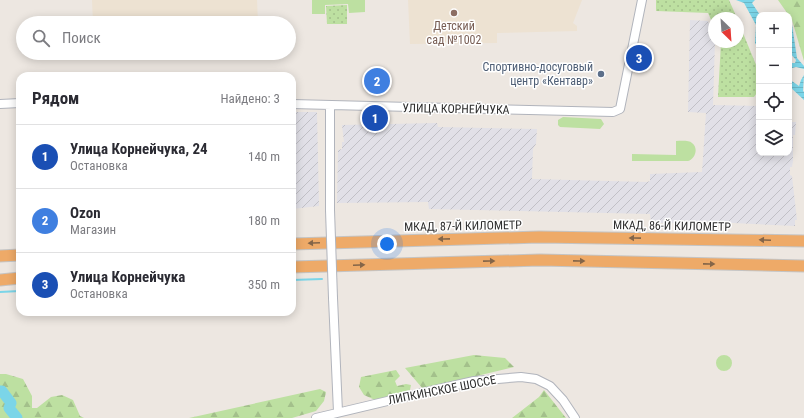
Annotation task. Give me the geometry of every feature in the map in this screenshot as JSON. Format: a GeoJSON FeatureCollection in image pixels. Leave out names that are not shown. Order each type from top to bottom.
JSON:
{"type":"FeatureCollection","features":[{"type":"Feature","properties":{"kind":"highway","name":"МКАД, 86-Й КИЛОМЕТР"},"geometry":{"type":"LineString","coordinates":[[539,237],[804,241]]}},
{"type":"Feature","properties":{"kind":"highway","name":"МКАД, 87-Й КИЛОМЕТР"},"geometry":{"type":"LineString","coordinates":[[296,244],[539,237]]}},
{"type":"Feature","properties":{"kind":"highway"},"geometry":{"type":"LineString","coordinates":[[0,256],[16,255]]}},
{"type":"Feature","properties":{"kind":"highway"},"geometry":{"type":"LineString","coordinates":[[296,267],[540,260],[804,266]]}},
{"type":"Feature","properties":{"kind":"highway"},"geometry":{"type":"LineString","coordinates":[[0,280],[16,278]]}},
{"type":"Feature","properties":{"kind":"street","name":"УЛИЦА КОРНЕЙЧУКА"},"geometry":{"type":"LineString","coordinates":[[296,104],[613,112],[620,109],[642,0]]}},
{"type":"Feature","properties":{"kind":"street"},"geometry":{"type":"LineString","coordinates":[[0,104],[16,103]]}},
{"type":"Feature","properties":{"kind":"street"},"geometry":{"type":"LineString","coordinates":[[330,105],[332,298],[338,412]]}},
{"type":"Feature","properties":{"kind":"street","name":"ЛИПКИНСКОЕ ШОССЕ"},"geometry":{"type":"LineString","coordinates":[[316,418],[474,381],[512,377],[527,377],[536,379],[550,386],[563,400],[575,418]]}},
{"type":"Feature","properties":{"kind":"shaded area"},"geometry":{"type":"Polygon","coordinates":[[[92,0],[257,0],[258,16],[93,16],[92,0]]]}},
{"type":"Feature","properties":{"kind":"shaded area","name":"Детский сад №1002"},"geometry":{"type":"Polygon","coordinates":[[[408,0],[582,0],[573,23],[577,26],[577,31],[497,33],[497,43],[410,44],[408,0]]]}},
{"type":"Feature","properties":{"kind":"shaded area"},"geometry":{"type":"Polygon","coordinates":[[[690,20],[708,21],[708,48],[715,48],[713,105],[756,106],[756,156],[792,156],[792,122],[796,122],[795,135],[793,135],[793,161],[792,167],[790,167],[797,220],[795,220],[795,226],[693,221],[692,223],[651,223],[650,214],[429,209],[428,202],[337,203],[338,150],[342,149],[342,142],[344,142],[342,125],[437,123],[438,127],[537,129],[536,144],[533,149],[532,179],[647,182],[650,181],[650,174],[702,172],[706,113],[688,112],[690,20]]]}},
{"type":"Feature","properties":{"kind":"shaded area"},"geometry":{"type":"Polygon","coordinates":[[[296,112],[317,112],[319,206],[296,209],[296,112]]]}},
{"type":"Feature","properties":{"kind":"green space"},"geometry":{"type":"Polygon","coordinates":[[[312,0],[365,0],[365,12],[349,13],[348,4],[325,5],[325,14],[312,14],[312,0]]]}},
{"type":"Feature","properties":{"kind":"green space"},"geometry":{"type":"Polygon","coordinates":[[[656,0],[729,0],[734,12],[708,13],[656,11],[656,0]]]}},
{"type":"Feature","properties":{"kind":"green space"},"geometry":{"type":"Polygon","coordinates":[[[778,0],[804,0],[804,61],[792,20],[792,12],[786,12],[778,0]]]}},
{"type":"Feature","properties":{"kind":"green space"},"geometry":{"type":"Polygon","coordinates":[[[347,5],[347,24],[327,24],[326,6],[347,5]]]}},
{"type":"Feature","properties":{"kind":"green space"},"geometry":{"type":"Polygon","coordinates":[[[744,36],[756,65],[756,94],[754,97],[718,97],[721,48],[744,48],[744,36]]]}},
{"type":"Feature","properties":{"kind":"green space"},"geometry":{"type":"Polygon","coordinates":[[[563,117],[601,119],[604,124],[600,129],[560,127],[558,125],[558,120],[563,117]]]}},
{"type":"Feature","properties":{"kind":"green space"},"geometry":{"type":"Polygon","coordinates":[[[676,141],[689,141],[694,145],[696,150],[693,158],[688,161],[632,161],[632,154],[676,155],[676,141]]]}},
{"type":"Feature","properties":{"kind":"green space"},"geometry":{"type":"Polygon","coordinates":[[[474,355],[505,358],[514,367],[423,389],[405,368],[474,355]]]}},
{"type":"Feature","properties":{"kind":"green space"},"geometry":{"type":"Polygon","coordinates":[[[721,355],[727,355],[732,360],[730,369],[727,371],[721,371],[716,366],[716,360],[721,355]]]}},
{"type":"Feature","properties":{"kind":"green space"},"geometry":{"type":"Polygon","coordinates":[[[396,370],[400,376],[395,381],[397,386],[406,384],[411,385],[410,390],[375,400],[364,395],[359,387],[361,377],[396,370]]]}},
{"type":"Feature","properties":{"kind":"green space"},"geometry":{"type":"Polygon","coordinates":[[[0,374],[6,374],[23,379],[32,396],[32,408],[37,408],[51,397],[62,395],[73,400],[80,416],[84,418],[0,418],[0,374]]]}},
{"type":"Feature","properties":{"kind":"green space"},"geometry":{"type":"Polygon","coordinates":[[[320,389],[326,392],[324,401],[316,411],[292,418],[189,418],[320,389]]]}},
{"type":"Feature","properties":{"kind":"green space"},"geometry":{"type":"Polygon","coordinates":[[[544,390],[566,418],[512,418],[539,397],[544,390]]]}},
{"type":"Feature","properties":{"kind":"water"},"geometry":{"type":"Polygon","coordinates":[[[736,0],[755,0],[752,3],[758,12],[756,12],[756,25],[744,3],[736,0]]]}},
{"type":"Feature","properties":{"kind":"water"},"geometry":{"type":"Polygon","coordinates":[[[792,25],[797,58],[804,66],[804,69],[796,67],[792,68],[792,63],[795,63],[796,60],[792,55],[792,25]]]}},
{"type":"Feature","properties":{"kind":"water"},"geometry":{"type":"Polygon","coordinates":[[[804,75],[804,100],[792,89],[792,81],[799,86],[804,75]]]}},
{"type":"Feature","properties":{"kind":"waterway"},"geometry":{"type":"LineString","coordinates":[[296,280],[322,279]]}},
{"type":"Feature","properties":{"kind":"waterway"},"geometry":{"type":"LineString","coordinates":[[0,292],[16,291]]}},
{"type":"Feature","properties":{"kind":"waterway"},"geometry":{"type":"LineString","coordinates":[[0,391],[2,391],[11,403],[9,408],[17,418]]}},
{"type":"Feature","properties":{"kind":"place","name":"Детский сад №1002"},"geometry":{"type":"Point","coordinates":[454,13]}},
{"type":"Feature","properties":{"kind":"place","name":"Улица Корнейчука"},"geometry":{"type":"Point","coordinates":[639,58]}},
{"type":"Feature","properties":{"kind":"place","name":"Спортивно-досуговый центр «Кентавр»"},"geometry":{"type":"Point","coordinates":[601,74]}},
{"type":"Feature","properties":{"kind":"place","name":"Ozon"},"geometry":{"type":"Point","coordinates":[377,81]}},
{"type":"Feature","properties":{"kind":"place","name":"Улица Корнейчука, 24"},"geometry":{"type":"Point","coordinates":[375,118]}}]}
